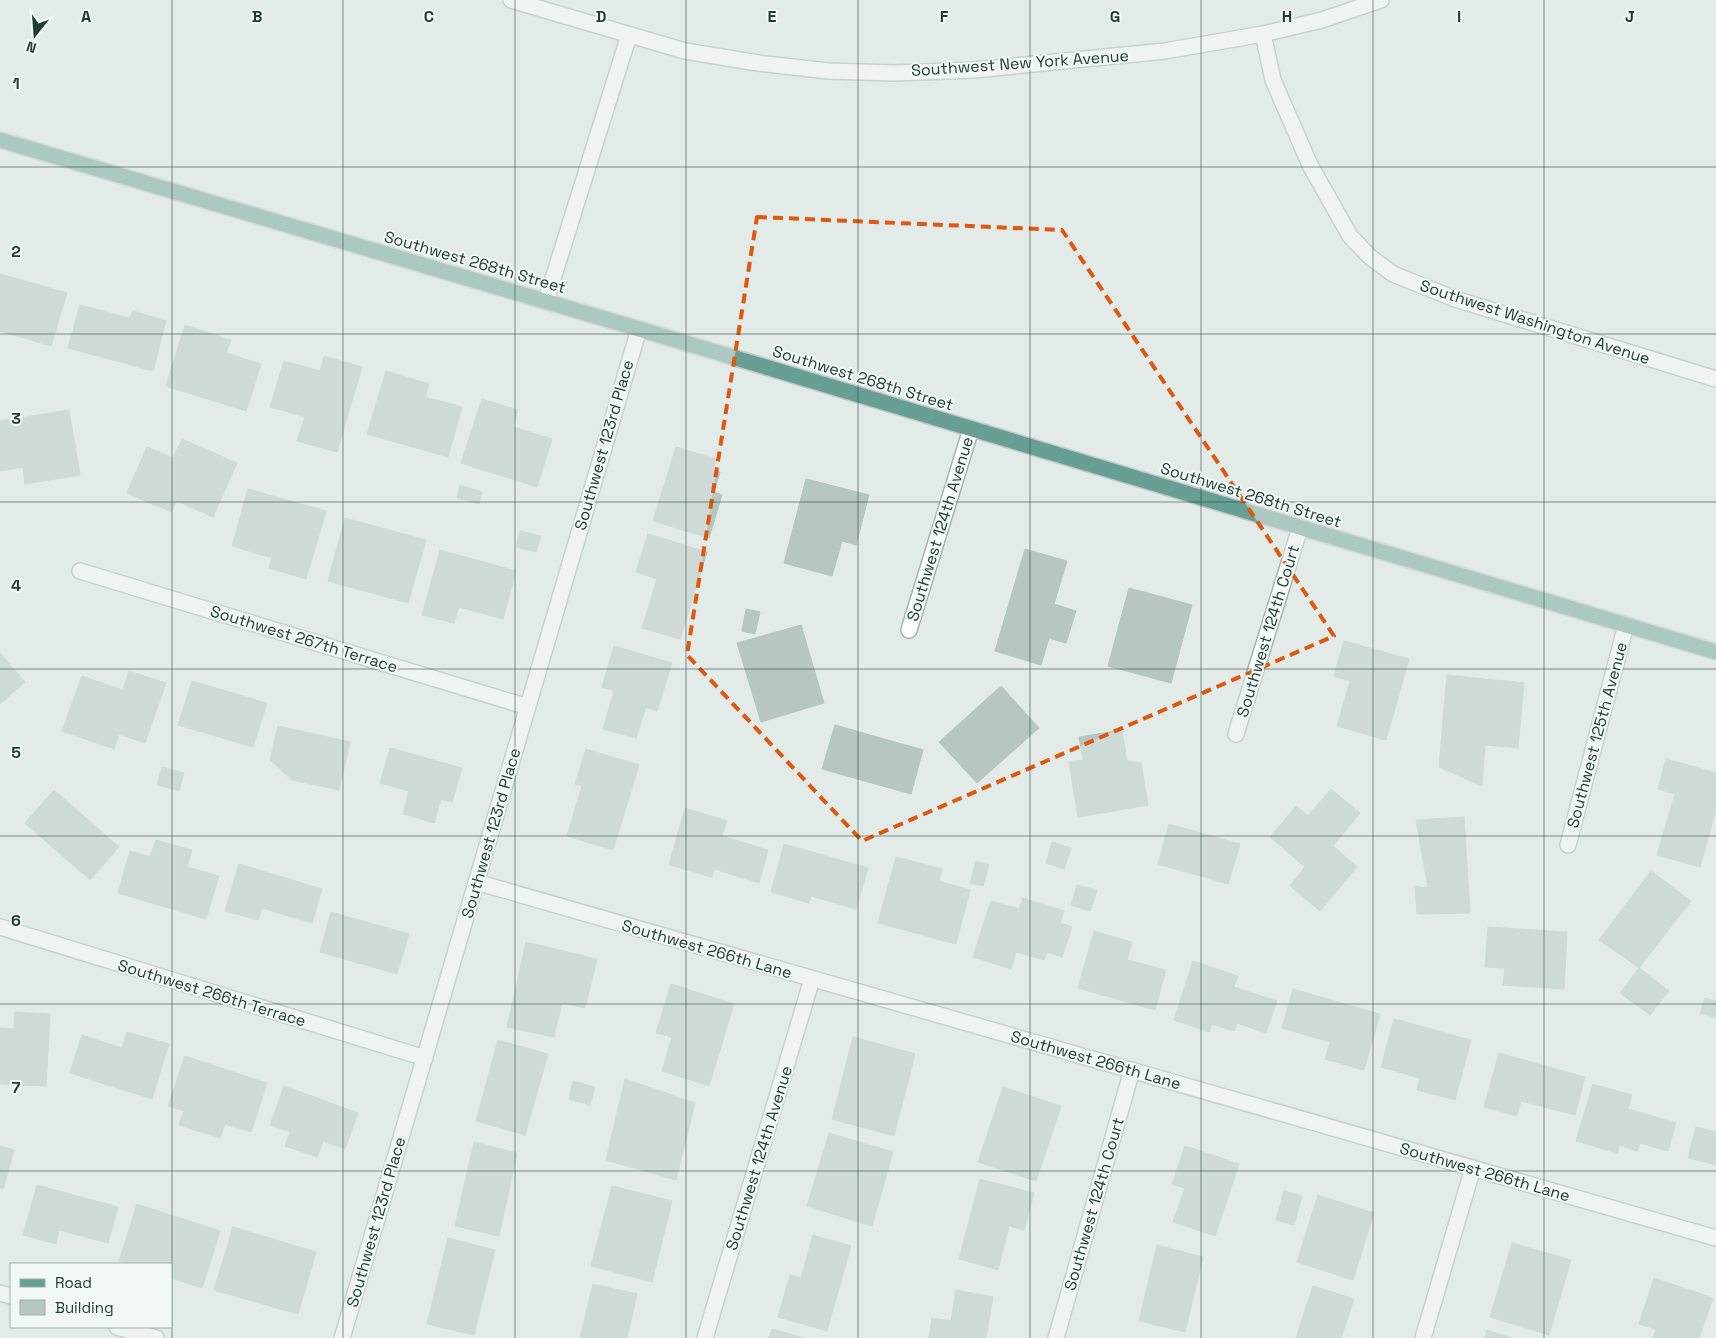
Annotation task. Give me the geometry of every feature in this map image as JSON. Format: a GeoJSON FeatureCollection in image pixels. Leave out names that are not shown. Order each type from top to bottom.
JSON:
{"type":"FeatureCollection","features":[{"type":"Feature","properties":{"kind":"main road","name":"Southwest 268th Street"},"geometry":{"type":"LineString","coordinates":[[0,140],[639,328],[1716,652]]}},
{"type":"Feature","properties":{"kind":"street","name":"Southwest New York Avenue"},"geometry":{"type":"LineString","coordinates":[[511,0],[685,51],[758,63],[828,71],[895,72],[974,70],[1165,51],[1264,34],[1322,20],[1381,0]]}},
{"type":"Feature","properties":{"kind":"street","name":"Southwest Washington Avenue"},"geometry":{"type":"LineString","coordinates":[[1264,34],[1273,80],[1310,165],[1350,236],[1370,257],[1393,274],[1455,299],[1716,380]]}},
{"type":"Feature","properties":{"kind":"street"},"geometry":{"type":"LineString","coordinates":[[546,301],[629,35]]}},
{"type":"Feature","properties":{"kind":"street","name":"Southwest 123rd Place"},"geometry":{"type":"LineString","coordinates":[[342,1338],[639,328]]}},
{"type":"Feature","properties":{"kind":"street","name":"Southwest 124th Avenue"},"geometry":{"type":"LineString","coordinates":[[909,630],[971,429]]}},
{"type":"Feature","properties":{"kind":"street","name":"Southwest 124th Court"},"geometry":{"type":"LineString","coordinates":[[1236,734],[1300,528]]}},
{"type":"Feature","properties":{"kind":"street","name":"Southwest 267th Terrace"},"geometry":{"type":"LineString","coordinates":[[80,571],[528,707]]}},
{"type":"Feature","properties":{"kind":"street","name":"Southwest 125th Avenue"},"geometry":{"type":"LineString","coordinates":[[1568,845],[1626,625]]}},
{"type":"Feature","properties":{"kind":"street","name":"Southwest 266th Lane"},"geometry":{"type":"LineString","coordinates":[[476,882],[1716,1238]]}},
{"type":"Feature","properties":{"kind":"street","name":"Southwest 266th Terrace"},"geometry":{"type":"LineString","coordinates":[[0,927],[424,1058]]}},
{"type":"Feature","properties":{"kind":"street","name":"Southwest 124th Avenue"},"geometry":{"type":"LineString","coordinates":[[705,1338],[812,979]]}},
{"type":"Feature","properties":{"kind":"street","name":"Southwest 124th Court"},"geometry":{"type":"LineString","coordinates":[[1056,1338],[1132,1070]]}},
{"type":"Feature","properties":{"kind":"street"},"geometry":{"type":"LineString","coordinates":[[1423,1338],[1473,1168]]}},
{"type":"Feature","properties":{"kind":"street"},"geometry":{"type":"LineString","coordinates":[[121,1328],[156,1338]]}},
{"type":"Feature","properties":{"kind":"highlighted area"},"geometry":{"type":"Polygon","coordinates":[[[757,217],[1062,230],[1334,636],[862,841],[687,655],[757,217]]]}},
{"type":"Feature","properties":{"kind":"building"},"geometry":{"type":"Polygon","coordinates":[[[0,274],[67,293],[51,346],[0,331],[0,274]]]}},
{"type":"Feature","properties":{"kind":"building"},"geometry":{"type":"Polygon","coordinates":[[[80,305],[129,318],[133,311],[166,321],[153,371],[68,348],[80,305]]]}},
{"type":"Feature","properties":{"kind":"building"},"geometry":{"type":"Polygon","coordinates":[[[185,325],[231,340],[226,353],[261,364],[246,411],[166,386],[185,325]]]}},
{"type":"Feature","properties":{"kind":"building"},"geometry":{"type":"Polygon","coordinates":[[[324,356],[362,367],[337,452],[297,441],[305,417],[270,407],[284,361],[320,371],[324,356]]]}},
{"type":"Feature","properties":{"kind":"building"},"geometry":{"type":"Polygon","coordinates":[[[386,371],[429,384],[425,397],[462,407],[448,457],[367,434],[386,371]]]}},
{"type":"Feature","properties":{"kind":"building"},"geometry":{"type":"Polygon","coordinates":[[[482,399],[518,410],[513,427],[552,439],[537,487],[461,463],[482,399]]]}},
{"type":"Feature","properties":{"kind":"building"},"geometry":{"type":"Polygon","coordinates":[[[69,410],[80,475],[25,484],[23,467],[0,471],[0,421],[69,410]]]}},
{"type":"Feature","properties":{"kind":"building"},"geometry":{"type":"Polygon","coordinates":[[[182,439],[237,463],[213,517],[177,501],[171,512],[127,493],[147,447],[173,458],[182,439]]]}},
{"type":"Feature","properties":{"kind":"building"},"geometry":{"type":"Polygon","coordinates":[[[676,447],[716,459],[713,470],[720,472],[714,492],[722,495],[709,538],[653,521],[676,447]]]}},
{"type":"Feature","properties":{"kind":"building"},"geometry":{"type":"Polygon","coordinates":[[[806,479],[869,495],[856,545],[842,541],[832,576],[784,563],[806,479]]]}},
{"type":"Feature","properties":{"kind":"building"},"geometry":{"type":"Polygon","coordinates":[[[460,485],[482,492],[479,504],[457,498],[460,485]]]}},
{"type":"Feature","properties":{"kind":"building"},"geometry":{"type":"Polygon","coordinates":[[[248,489],[326,511],[306,579],[269,568],[272,558],[232,546],[248,489]]]}},
{"type":"Feature","properties":{"kind":"building"},"geometry":{"type":"Polygon","coordinates":[[[345,518],[426,540],[408,603],[328,581],[345,518]]]}},
{"type":"Feature","properties":{"kind":"building"},"geometry":{"type":"Polygon","coordinates":[[[520,531],[541,536],[536,552],[516,547],[520,531]]]}},
{"type":"Feature","properties":{"kind":"building"},"geometry":{"type":"Polygon","coordinates":[[[648,534],[707,552],[680,639],[642,628],[657,579],[636,572],[648,534]]]}},
{"type":"Feature","properties":{"kind":"building"},"geometry":{"type":"Polygon","coordinates":[[[1025,549],[1067,561],[1054,604],[1076,611],[1066,643],[1049,638],[1041,665],[995,651],[1025,549]]]}},
{"type":"Feature","properties":{"kind":"building"},"geometry":{"type":"Polygon","coordinates":[[[440,550],[516,571],[503,619],[459,607],[454,623],[422,615],[440,550]]]}},
{"type":"Feature","properties":{"kind":"building"},"geometry":{"type":"Polygon","coordinates":[[[1129,588],[1192,605],[1171,683],[1108,666],[1129,588]]]}},
{"type":"Feature","properties":{"kind":"building"},"geometry":{"type":"Polygon","coordinates":[[[746,609],[760,612],[755,634],[742,631],[746,609]]]}},
{"type":"Feature","properties":{"kind":"building"},"geometry":{"type":"Polygon","coordinates":[[[801,625],[824,703],[761,722],[737,643],[801,625]]]}},
{"type":"Feature","properties":{"kind":"building"},"geometry":{"type":"Polygon","coordinates":[[[1344,641],[1409,659],[1386,740],[1337,726],[1350,681],[1334,676],[1344,641]]]}},
{"type":"Feature","properties":{"kind":"building"},"geometry":{"type":"Polygon","coordinates":[[[614,646],[672,663],[657,711],[646,707],[636,738],[603,729],[614,691],[602,687],[614,646]]]}},
{"type":"Feature","properties":{"kind":"building"},"geometry":{"type":"Polygon","coordinates":[[[0,653],[25,682],[0,704],[0,653]]]}},
{"type":"Feature","properties":{"kind":"building"},"geometry":{"type":"Polygon","coordinates":[[[129,671],[166,683],[145,743],[119,734],[114,749],[62,731],[82,676],[123,690],[129,671]]]}},
{"type":"Feature","properties":{"kind":"building"},"geometry":{"type":"Polygon","coordinates":[[[1447,675],[1524,683],[1518,748],[1485,745],[1482,786],[1439,767],[1447,675]]]}},
{"type":"Feature","properties":{"kind":"building"},"geometry":{"type":"Polygon","coordinates":[[[192,681],[267,703],[253,747],[178,725],[192,681]]]}},
{"type":"Feature","properties":{"kind":"building"},"geometry":{"type":"Polygon","coordinates":[[[1001,686],[1039,728],[977,783],[939,742],[1001,686]]]}},
{"type":"Feature","properties":{"kind":"building"},"geometry":{"type":"Polygon","coordinates":[[[835,725],[923,750],[911,794],[822,769],[835,725]]]}},
{"type":"Feature","properties":{"kind":"building"},"geometry":{"type":"Polygon","coordinates":[[[278,726],[350,742],[339,790],[292,780],[270,760],[278,726]]]}},
{"type":"Feature","properties":{"kind":"building"},"geometry":{"type":"Polygon","coordinates":[[[1122,730],[1127,761],[1141,763],[1148,805],[1078,817],[1069,762],[1083,760],[1079,737],[1122,730]]]}},
{"type":"Feature","properties":{"kind":"building"},"geometry":{"type":"Polygon","coordinates":[[[390,748],[462,768],[452,802],[441,799],[434,823],[403,814],[409,791],[380,783],[390,748]]]}},
{"type":"Feature","properties":{"kind":"building"},"geometry":{"type":"Polygon","coordinates":[[[586,749],[639,765],[613,850],[567,836],[582,786],[575,784],[586,749]]]}},
{"type":"Feature","properties":{"kind":"building"},"geometry":{"type":"Polygon","coordinates":[[[1666,759],[1716,773],[1716,810],[1700,867],[1657,855],[1675,794],[1658,789],[1666,759]]]}},
{"type":"Feature","properties":{"kind":"building"},"geometry":{"type":"Polygon","coordinates":[[[162,767],[184,773],[179,791],[157,785],[162,767]]]}},
{"type":"Feature","properties":{"kind":"building"},"geometry":{"type":"Polygon","coordinates":[[[1331,789],[1360,813],[1333,846],[1357,867],[1320,911],[1290,886],[1305,867],[1270,837],[1296,806],[1308,816],[1331,789]]]}},
{"type":"Feature","properties":{"kind":"building"},"geometry":{"type":"Polygon","coordinates":[[[54,790],[119,847],[90,880],[25,823],[54,790]]]}},
{"type":"Feature","properties":{"kind":"building"},"geometry":{"type":"Polygon","coordinates":[[[685,808],[727,821],[722,836],[768,850],[759,883],[714,869],[712,877],[669,865],[685,808]]]}},
{"type":"Feature","properties":{"kind":"building"},"geometry":{"type":"Polygon","coordinates":[[[1464,817],[1470,913],[1417,914],[1415,886],[1428,888],[1416,820],[1464,817]]]}},
{"type":"Feature","properties":{"kind":"building"},"geometry":{"type":"Polygon","coordinates":[[[1169,824],[1240,844],[1228,884],[1158,864],[1169,824]]]}},
{"type":"Feature","properties":{"kind":"building"},"geometry":{"type":"Polygon","coordinates":[[[156,840],[192,850],[187,867],[219,876],[206,919],[118,893],[130,851],[150,857],[156,840]]]}},
{"type":"Feature","properties":{"kind":"building"},"geometry":{"type":"Polygon","coordinates":[[[1052,842],[1071,848],[1064,869],[1046,863],[1052,842]]]}},
{"type":"Feature","properties":{"kind":"building"},"geometry":{"type":"Polygon","coordinates":[[[784,844],[868,868],[856,909],[811,896],[809,903],[771,892],[784,844]]]}},
{"type":"Feature","properties":{"kind":"building"},"geometry":{"type":"Polygon","coordinates":[[[896,857],[942,869],[939,881],[970,890],[956,944],[878,923],[896,857]]]}},
{"type":"Feature","properties":{"kind":"building"},"geometry":{"type":"Polygon","coordinates":[[[976,861],[989,865],[983,886],[970,883],[976,861]]]}},
{"type":"Feature","properties":{"kind":"building"},"geometry":{"type":"Polygon","coordinates":[[[239,864],[322,889],[312,923],[262,908],[258,920],[225,911],[239,864]]]}},
{"type":"Feature","properties":{"kind":"building"},"geometry":{"type":"Polygon","coordinates":[[[1651,871],[1691,901],[1639,968],[1599,940],[1651,871]]]}},
{"type":"Feature","properties":{"kind":"building"},"geometry":{"type":"Polygon","coordinates":[[[1077,885],[1097,890],[1090,911],[1071,905],[1077,885]]]}},
{"type":"Feature","properties":{"kind":"building"},"geometry":{"type":"Polygon","coordinates":[[[1023,898],[1064,911],[1060,923],[1072,927],[1062,957],[1047,952],[1044,960],[1016,952],[1011,969],[973,957],[991,901],[1019,909],[1023,898]]]}},
{"type":"Feature","properties":{"kind":"building"},"geometry":{"type":"Polygon","coordinates":[[[331,912],[409,934],[397,974],[320,952],[331,912]]]}},
{"type":"Feature","properties":{"kind":"building"},"geometry":{"type":"Polygon","coordinates":[[[1488,927],[1567,932],[1564,989],[1503,985],[1505,968],[1485,967],[1488,927]]]}},
{"type":"Feature","properties":{"kind":"building"},"geometry":{"type":"Polygon","coordinates":[[[1094,931],[1132,942],[1127,960],[1166,970],[1155,1010],[1078,988],[1094,931]]]}},
{"type":"Feature","properties":{"kind":"building"},"geometry":{"type":"Polygon","coordinates":[[[526,942],[597,959],[585,1008],[562,1003],[554,1037],[507,1027],[526,942]]]}},
{"type":"Feature","properties":{"kind":"building"},"geometry":{"type":"Polygon","coordinates":[[[1193,961],[1238,976],[1234,987],[1277,1001],[1266,1033],[1237,1023],[1234,1031],[1212,1024],[1209,1032],[1174,1020],[1193,961]]]}},
{"type":"Feature","properties":{"kind":"building"},"geometry":{"type":"Polygon","coordinates":[[[1639,968],[1669,991],[1650,1015],[1620,993],[1639,968]]]}},
{"type":"Feature","properties":{"kind":"building"},"geometry":{"type":"Polygon","coordinates":[[[671,984],[734,1004],[709,1086],[662,1071],[672,1037],[656,1033],[671,984]]]}},
{"type":"Feature","properties":{"kind":"building"},"geometry":{"type":"Polygon","coordinates":[[[1293,989],[1380,1014],[1364,1070],[1325,1059],[1330,1042],[1282,1028],[1293,989]]]}},
{"type":"Feature","properties":{"kind":"building"},"geometry":{"type":"Polygon","coordinates":[[[1705,998],[1716,1001],[1716,1018],[1700,1013],[1705,998]]]}},
{"type":"Feature","properties":{"kind":"building"},"geometry":{"type":"Polygon","coordinates":[[[15,1012],[50,1014],[46,1086],[0,1084],[0,1028],[14,1029],[15,1012]]]}},
{"type":"Feature","properties":{"kind":"building"},"geometry":{"type":"Polygon","coordinates":[[[1394,1019],[1471,1040],[1455,1100],[1417,1090],[1420,1078],[1381,1067],[1394,1019]]]}},
{"type":"Feature","properties":{"kind":"building"},"geometry":{"type":"Polygon","coordinates":[[[127,1032],[169,1044],[152,1099],[70,1073],[82,1035],[122,1048],[127,1032]]]}},
{"type":"Feature","properties":{"kind":"building"},"geometry":{"type":"Polygon","coordinates":[[[853,1037],[915,1054],[894,1136],[832,1119],[853,1037]]]}},
{"type":"Feature","properties":{"kind":"building"},"geometry":{"type":"Polygon","coordinates":[[[498,1040],[548,1054],[525,1135],[476,1121],[498,1040]]]}},
{"type":"Feature","properties":{"kind":"building"},"geometry":{"type":"Polygon","coordinates":[[[1499,1053],[1585,1077],[1575,1115],[1521,1101],[1517,1116],[1484,1107],[1499,1053]]]}},
{"type":"Feature","properties":{"kind":"building"},"geometry":{"type":"Polygon","coordinates":[[[185,1056],[267,1083],[251,1132],[225,1124],[220,1138],[179,1125],[184,1111],[168,1106],[185,1056]]]}},
{"type":"Feature","properties":{"kind":"building"},"geometry":{"type":"Polygon","coordinates":[[[625,1079],[695,1103],[676,1180],[606,1160],[625,1079]]]}},
{"type":"Feature","properties":{"kind":"building"},"geometry":{"type":"Polygon","coordinates":[[[573,1081],[595,1087],[590,1105],[569,1099],[573,1081]]]}},
{"type":"Feature","properties":{"kind":"building"},"geometry":{"type":"Polygon","coordinates":[[[1593,1084],[1632,1095],[1628,1109],[1676,1123],[1668,1151],[1640,1143],[1637,1151],[1620,1145],[1617,1153],[1576,1141],[1593,1084]]]}},
{"type":"Feature","properties":{"kind":"building"},"geometry":{"type":"Polygon","coordinates":[[[284,1086],[358,1113],[345,1149],[323,1141],[317,1157],[285,1146],[290,1132],[270,1125],[284,1086]]]}},
{"type":"Feature","properties":{"kind":"building"},"geometry":{"type":"Polygon","coordinates":[[[1003,1087],[1061,1106],[1036,1181],[978,1162],[1003,1087]]]}},
{"type":"Feature","properties":{"kind":"building"},"geometry":{"type":"Polygon","coordinates":[[[1696,1127],[1716,1132],[1716,1165],[1688,1158],[1696,1127]]]}},
{"type":"Feature","properties":{"kind":"building"},"geometry":{"type":"Polygon","coordinates":[[[829,1133],[893,1152],[872,1226],[807,1206],[829,1133]]]}},
{"type":"Feature","properties":{"kind":"building"},"geometry":{"type":"Polygon","coordinates":[[[474,1142],[517,1153],[499,1236],[455,1226],[474,1142]]]}},
{"type":"Feature","properties":{"kind":"building"},"geometry":{"type":"Polygon","coordinates":[[[0,1146],[14,1150],[3,1189],[0,1188],[0,1146]]]}},
{"type":"Feature","properties":{"kind":"building"},"geometry":{"type":"Polygon","coordinates":[[[1185,1146],[1239,1164],[1215,1236],[1173,1222],[1185,1188],[1172,1184],[1185,1146]]]}},
{"type":"Feature","properties":{"kind":"building"},"geometry":{"type":"Polygon","coordinates":[[[980,1179],[1034,1193],[1024,1230],[1009,1226],[998,1270],[959,1259],[980,1179]]]}},
{"type":"Feature","properties":{"kind":"building"},"geometry":{"type":"Polygon","coordinates":[[[37,1185],[118,1207],[108,1243],[59,1230],[56,1244],[23,1235],[37,1185]]]}},
{"type":"Feature","properties":{"kind":"building"},"geometry":{"type":"Polygon","coordinates":[[[612,1186],[672,1201],[652,1282],[591,1266],[612,1186]]]}},
{"type":"Feature","properties":{"kind":"building"},"geometry":{"type":"Polygon","coordinates":[[[1284,1191],[1302,1196],[1294,1225],[1276,1220],[1284,1191]]]}},
{"type":"Feature","properties":{"kind":"building"},"geometry":{"type":"Polygon","coordinates":[[[1318,1195],[1374,1213],[1353,1280],[1297,1262],[1318,1195]]]}},
{"type":"Feature","properties":{"kind":"building"},"geometry":{"type":"Polygon","coordinates":[[[137,1204],[220,1231],[202,1288],[172,1278],[172,1263],[126,1263],[119,1261],[137,1204]]]}},
{"type":"Feature","properties":{"kind":"building"},"geometry":{"type":"Polygon","coordinates":[[[233,1227],[316,1252],[298,1314],[214,1290],[233,1227]]]}},
{"type":"Feature","properties":{"kind":"building"},"geometry":{"type":"Polygon","coordinates":[[[813,1235],[851,1246],[827,1331],[778,1317],[790,1275],[801,1278],[813,1235]]]}},
{"type":"Feature","properties":{"kind":"building"},"geometry":{"type":"Polygon","coordinates":[[[448,1238],[495,1250],[474,1335],[427,1324],[448,1238]]]}},
{"type":"Feature","properties":{"kind":"building"},"geometry":{"type":"Polygon","coordinates":[[[1512,1243],[1571,1260],[1549,1335],[1490,1317],[1512,1243]]]}},
{"type":"Feature","properties":{"kind":"building"},"geometry":{"type":"Polygon","coordinates":[[[1157,1245],[1203,1257],[1185,1332],[1139,1321],[1157,1245]]]}},
{"type":"Feature","properties":{"kind":"building"},"geometry":{"type":"Polygon","coordinates":[[[1654,1278],[1713,1298],[1699,1338],[1653,1338],[1656,1329],[1639,1324],[1654,1278]]]}},
{"type":"Feature","properties":{"kind":"building"},"geometry":{"type":"Polygon","coordinates":[[[593,1284],[637,1294],[627,1338],[580,1338],[593,1284]]]}},
{"type":"Feature","properties":{"kind":"building"},"geometry":{"type":"Polygon","coordinates":[[[1313,1286],[1354,1299],[1341,1338],[1296,1338],[1313,1286]]]}},
{"type":"Feature","properties":{"kind":"building"},"geometry":{"type":"Polygon","coordinates":[[[956,1290],[993,1297],[986,1338],[929,1338],[932,1318],[951,1321],[956,1290]]]}},
{"type":"Feature","properties":{"kind":"building"},"geometry":{"type":"Polygon","coordinates":[[[772,1329],[804,1338],[769,1338],[772,1329]]]}},
{"type":"Feature","properties":{"kind":"building"},"geometry":{"type":"Polygon","coordinates":[[[1487,1330],[1512,1338],[1485,1338],[1487,1330]]]}}]}
